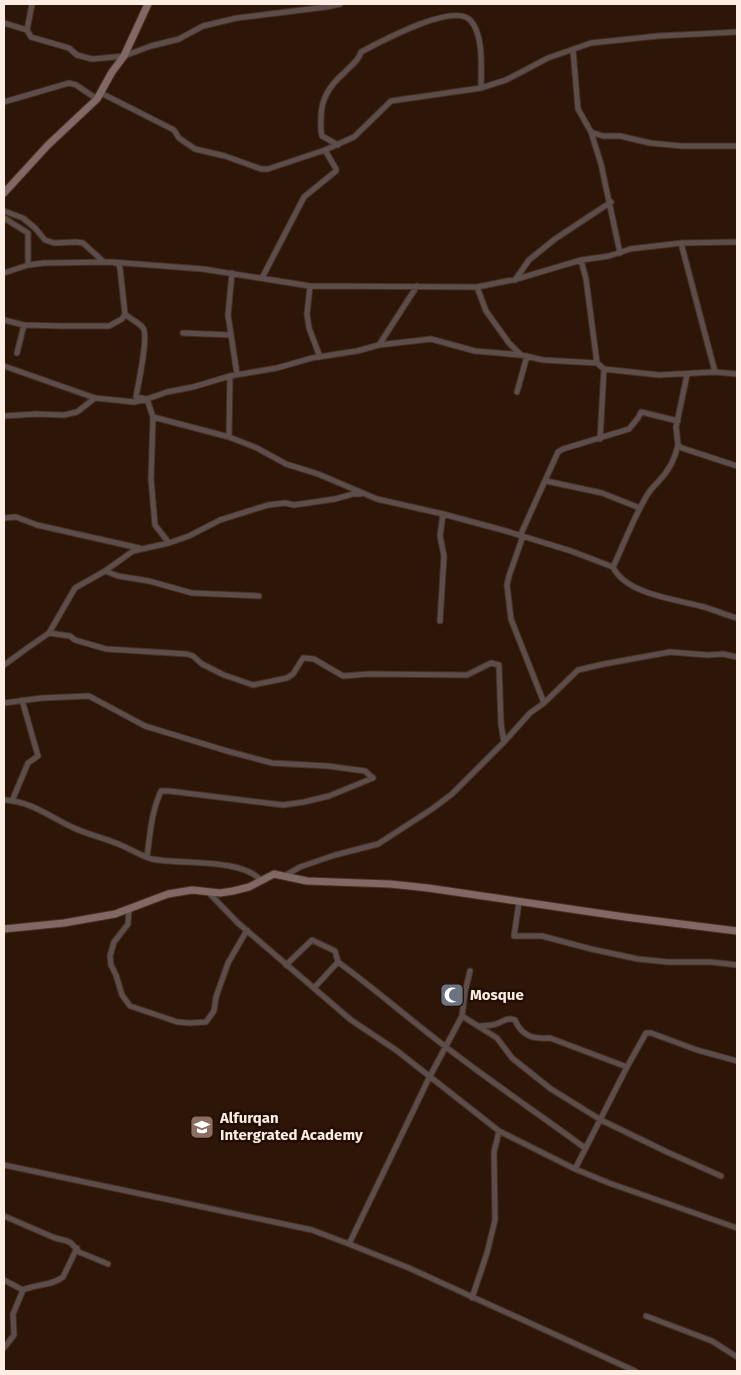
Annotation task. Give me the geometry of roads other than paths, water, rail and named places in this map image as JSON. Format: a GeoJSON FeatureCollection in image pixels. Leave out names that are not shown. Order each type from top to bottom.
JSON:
{"type":"FeatureCollection","features":[{"type":"Feature","properties":{"kind":"street"},"geometry":{"type":"LineString","coordinates":[[27,30],[32,4]]}},
{"type":"Feature","properties":{"kind":"street"},"geometry":{"type":"LineString","coordinates":[[4,193],[48,145],[99,96],[112,72],[124,56],[148,4]]}},
{"type":"Feature","properties":{"kind":"street"},"geometry":{"type":"LineString","coordinates":[[4,23],[27,30],[32,37],[69,48],[77,56],[92,59],[124,56],[151,46],[179,39],[203,26],[237,18],[340,4]]}},
{"type":"Feature","properties":{"kind":"street"},"geometry":{"type":"LineString","coordinates":[[338,145],[322,136],[320,130],[324,101],[331,86],[358,61],[362,52],[390,36],[446,16],[464,16],[471,20],[476,28],[481,50],[481,88]]}},
{"type":"Feature","properties":{"kind":"street"},"geometry":{"type":"LineString","coordinates":[[4,102],[69,83],[174,130],[179,138],[195,149],[225,156],[260,169],[325,150],[354,137],[391,101],[481,88],[506,80],[548,58],[591,44],[658,36],[737,32]]}},
{"type":"Feature","properties":{"kind":"street"},"geometry":{"type":"LineString","coordinates":[[573,50],[578,109],[591,132],[601,164],[620,253]]}},
{"type":"Feature","properties":{"kind":"street"},"geometry":{"type":"LineString","coordinates":[[591,132],[603,136],[620,136],[650,143],[682,146],[737,146]]}},
{"type":"Feature","properties":{"kind":"street"},"geometry":{"type":"LineString","coordinates":[[262,278],[304,196],[336,171],[325,150]]}},
{"type":"Feature","properties":{"kind":"street"},"geometry":{"type":"LineString","coordinates":[[515,280],[529,260],[555,239],[610,202]]}},
{"type":"Feature","properties":{"kind":"street"},"geometry":{"type":"LineString","coordinates":[[4,211],[23,218],[45,240],[54,243],[76,242],[83,244],[104,262]]}},
{"type":"Feature","properties":{"kind":"street"},"geometry":{"type":"LineString","coordinates":[[4,218],[28,233],[28,265]]}},
{"type":"Feature","properties":{"kind":"street"},"geometry":{"type":"LineString","coordinates":[[4,273],[28,265],[58,262],[111,262],[203,269],[310,286],[478,287],[515,280],[581,260],[620,253],[630,249],[681,243],[737,242]]}},
{"type":"Feature","properties":{"kind":"street"},"geometry":{"type":"LineString","coordinates":[[681,243],[716,372]]}},
{"type":"Feature","properties":{"kind":"street"},"geometry":{"type":"LineString","coordinates":[[581,260],[586,279],[597,363]]}},
{"type":"Feature","properties":{"kind":"street"},"geometry":{"type":"LineString","coordinates":[[4,320],[24,325],[109,326],[122,319],[125,314],[120,268],[118,263],[111,262]]}},
{"type":"Feature","properties":{"kind":"street"},"geometry":{"type":"LineString","coordinates":[[232,273],[228,315],[237,374]]}},
{"type":"Feature","properties":{"kind":"street"},"geometry":{"type":"LineString","coordinates":[[310,286],[309,328],[320,357]]}},
{"type":"Feature","properties":{"kind":"street"},"geometry":{"type":"LineString","coordinates":[[379,345],[417,286]]}},
{"type":"Feature","properties":{"kind":"street"},"geometry":{"type":"LineString","coordinates":[[478,287],[486,311],[509,343],[521,355]]}},
{"type":"Feature","properties":{"kind":"street"},"geometry":{"type":"LineString","coordinates":[[125,314],[143,327],[145,332],[143,360],[136,397],[147,400]]}},
{"type":"Feature","properties":{"kind":"street"},"geometry":{"type":"LineString","coordinates":[[17,353],[24,325]]}},
{"type":"Feature","properties":{"kind":"street"},"geometry":{"type":"LineString","coordinates":[[183,334],[230,334]]}},
{"type":"Feature","properties":{"kind":"street"},"geometry":{"type":"LineString","coordinates":[[4,366],[94,398],[134,402],[237,374],[277,368],[379,345],[431,339],[475,351],[521,355],[543,360],[597,363],[604,368],[659,375],[716,372],[737,374]]}},
{"type":"Feature","properties":{"kind":"street"},"geometry":{"type":"LineString","coordinates":[[517,392],[527,356]]}},
{"type":"Feature","properties":{"kind":"street"},"geometry":{"type":"LineString","coordinates":[[600,438],[604,368]]}},
{"type":"Feature","properties":{"kind":"street"},"geometry":{"type":"LineString","coordinates":[[613,567],[640,508],[652,487],[658,483],[670,467],[678,445],[676,433],[687,375]]}},
{"type":"Feature","properties":{"kind":"street"},"geometry":{"type":"LineString","coordinates":[[229,437],[230,376]]}},
{"type":"Feature","properties":{"kind":"street"},"geometry":{"type":"LineString","coordinates":[[4,416],[64,415],[76,412],[94,398]]}},
{"type":"Feature","properties":{"kind":"street"},"geometry":{"type":"LineString","coordinates":[[147,400],[153,417],[151,457],[155,525],[169,543]]}},
{"type":"Feature","properties":{"kind":"street"},"geometry":{"type":"LineString","coordinates":[[544,703],[514,632],[508,585],[509,576],[522,536],[558,452],[629,429],[642,412],[678,421]]}},
{"type":"Feature","properties":{"kind":"street"},"geometry":{"type":"LineString","coordinates":[[153,417],[229,437],[256,448],[286,464],[318,474],[364,494],[401,506],[443,514],[571,552],[613,567],[616,574],[648,593],[737,618]]}},
{"type":"Feature","properties":{"kind":"street"},"geometry":{"type":"LineString","coordinates":[[678,445],[737,466]]}},
{"type":"Feature","properties":{"kind":"street"},"geometry":{"type":"LineString","coordinates":[[546,481],[602,493],[640,508]]}},
{"type":"Feature","properties":{"kind":"street"},"geometry":{"type":"LineString","coordinates":[[4,665],[26,648],[49,634],[75,588],[104,571],[126,554],[169,543],[189,536],[220,520],[268,505],[285,503],[294,505],[335,500],[353,494],[364,494]]}},
{"type":"Feature","properties":{"kind":"street"},"geometry":{"type":"LineString","coordinates":[[440,621],[444,556],[440,536],[443,514]]}},
{"type":"Feature","properties":{"kind":"street"},"geometry":{"type":"LineString","coordinates":[[4,518],[16,517],[37,525],[142,549]]}},
{"type":"Feature","properties":{"kind":"street"},"geometry":{"type":"LineString","coordinates":[[104,571],[118,576],[149,580],[192,593],[260,596]]}},
{"type":"Feature","properties":{"kind":"street"},"geometry":{"type":"LineString","coordinates":[[49,634],[70,636],[75,640],[106,650],[187,654],[224,675],[253,685],[287,678],[293,674],[303,658],[314,659],[343,676],[370,674],[466,675],[491,662],[499,665],[501,724],[504,742]]}},
{"type":"Feature","properties":{"kind":"street"},"geometry":{"type":"LineString","coordinates":[[286,875],[300,867],[334,855],[378,844],[432,809],[452,794],[530,713],[544,703],[578,670],[670,652],[737,656]]}},
{"type":"Feature","properties":{"kind":"street"},"geometry":{"type":"LineString","coordinates":[[4,703],[22,700],[89,696],[145,726],[227,751],[272,763],[328,766],[365,771],[373,778],[329,796],[283,805],[169,791],[160,792],[151,819],[146,857]]}},
{"type":"Feature","properties":{"kind":"street"},"geometry":{"type":"LineString","coordinates":[[12,800],[28,763],[38,756],[22,700]]}},
{"type":"Feature","properties":{"kind":"street"},"geometry":{"type":"LineString","coordinates":[[4,800],[12,800],[31,806],[73,828],[96,838],[113,842],[146,857],[197,862],[248,871],[257,875],[262,881]]}},
{"type":"Feature","properties":{"kind":"street"},"geometry":{"type":"LineString","coordinates":[[4,929],[82,920],[115,914],[168,894],[192,890],[220,893],[233,891],[248,887],[274,874],[308,881],[390,884],[428,888],[737,931]]}},
{"type":"Feature","properties":{"kind":"street"},"geometry":{"type":"LineString","coordinates":[[207,892],[286,965],[351,1020],[396,1050],[429,1078],[499,1131],[574,1169],[737,1228]]}},
{"type":"Feature","properties":{"kind":"street"},"geometry":{"type":"LineString","coordinates":[[519,902],[514,936],[542,936],[638,959],[737,965]]}},
{"type":"Feature","properties":{"kind":"street"},"geometry":{"type":"LineString","coordinates":[[129,909],[128,924],[114,942],[110,956],[111,965],[122,995],[130,1006],[177,1022],[206,1022],[214,1011],[216,997],[228,963],[247,930]]}},
{"type":"Feature","properties":{"kind":"street"},"geometry":{"type":"LineString","coordinates":[[286,965],[312,940],[335,951],[338,962],[446,1048],[585,1148]]}},
{"type":"Feature","properties":{"kind":"street"},"geometry":{"type":"LineString","coordinates":[[314,988],[338,962]]}},
{"type":"Feature","properties":{"kind":"street"},"geometry":{"type":"LineString","coordinates":[[349,1244],[429,1078],[462,1016],[470,971]]}},
{"type":"Feature","properties":{"kind":"street"},"geometry":{"type":"LineString","coordinates":[[462,1016],[497,1038],[512,1058],[551,1089],[601,1120],[720,1176]]}},
{"type":"Feature","properties":{"kind":"street"},"geometry":{"type":"LineString","coordinates":[[480,1026],[496,1024],[511,1018],[516,1020],[518,1027],[525,1034],[537,1038],[550,1038],[627,1067]]}},
{"type":"Feature","properties":{"kind":"street"},"geometry":{"type":"LineString","coordinates":[[574,1169],[644,1035],[649,1033],[696,1050],[737,1061]]}},
{"type":"Feature","properties":{"kind":"street"},"geometry":{"type":"LineString","coordinates":[[472,1298],[487,1253],[495,1220],[494,1152],[499,1131]]}},
{"type":"Feature","properties":{"kind":"street"},"geometry":{"type":"LineString","coordinates":[[4,1165],[312,1230],[409,1268],[635,1371]]}},
{"type":"Feature","properties":{"kind":"street"},"geometry":{"type":"LineString","coordinates":[[4,1216],[54,1238],[67,1241],[79,1252],[108,1264]]}},
{"type":"Feature","properties":{"kind":"street"},"geometry":{"type":"LineString","coordinates":[[4,1348],[14,1335],[13,1314],[23,1290],[30,1286],[60,1280],[76,1248]]}},
{"type":"Feature","properties":{"kind":"street"},"geometry":{"type":"LineString","coordinates":[[4,1280],[23,1290]]}},
{"type":"Feature","properties":{"kind":"street"},"geometry":{"type":"LineString","coordinates":[[646,1316],[712,1341],[737,1357]]}},
{"type":"Feature","properties":{"kind":"place","name":"Mosque"},"geometry":{"type":"Point","coordinates":[452,995]}},
{"type":"Feature","properties":{"kind":"place","name":"Alfurqan Intergrated Academy"},"geometry":{"type":"Point","coordinates":[202,1127]}}]}
